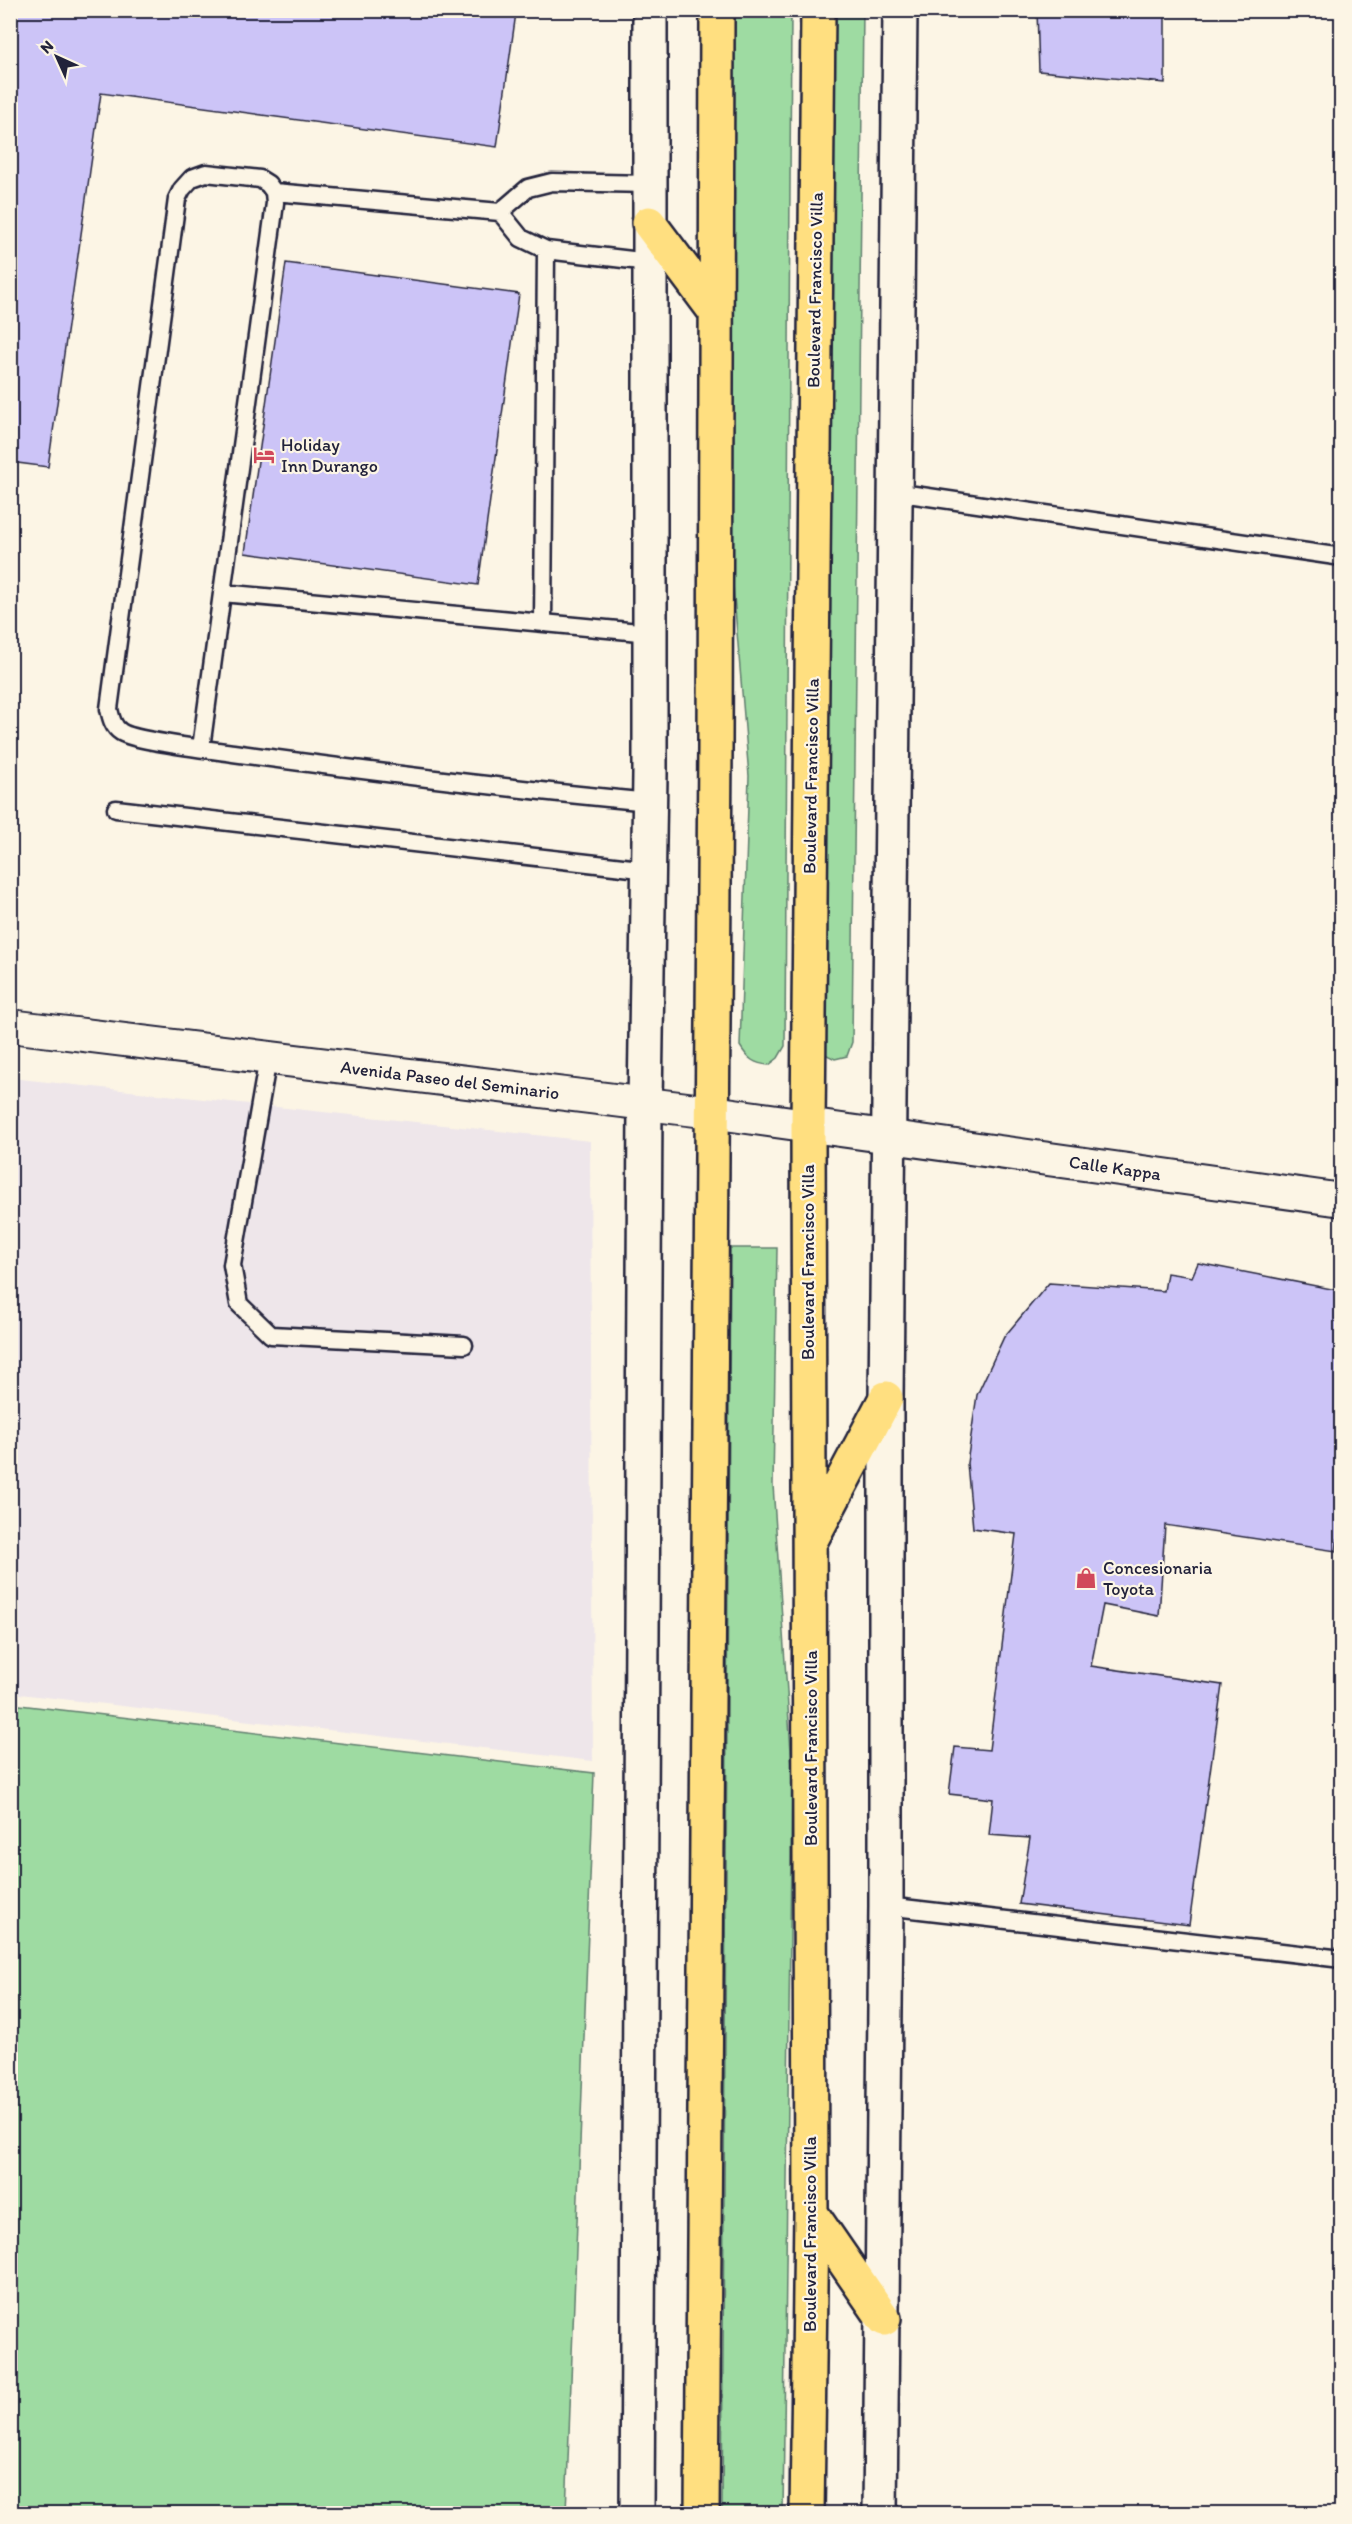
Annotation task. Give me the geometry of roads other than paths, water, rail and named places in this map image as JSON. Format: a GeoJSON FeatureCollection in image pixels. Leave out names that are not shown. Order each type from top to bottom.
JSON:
{"type":"FeatureCollection","features":[{"type":"Feature","properties":{"kind":"main road"},"geometry":{"type":"LineString","coordinates":[[702,2514],[717,10]]}},
{"type":"Feature","properties":{"kind":"main road","name":"Boulevard Francisco Villa"},"geometry":{"type":"LineString","coordinates":[[807,2514],[811,2213],[808,1127],[818,10]]}},
{"type":"Feature","properties":{"kind":"main road"},"geometry":{"type":"LineString","coordinates":[[649,223],[715,311]]}},
{"type":"Feature","properties":{"kind":"main road"},"geometry":{"type":"LineString","coordinates":[[809,1544],[886,1398]]}},
{"type":"Feature","properties":{"kind":"main road"},"geometry":{"type":"LineString","coordinates":[[811,2213],[884,2319]]}},
{"type":"Feature","properties":{"kind":"street"},"geometry":{"type":"LineString","coordinates":[[637,2514],[645,1104],[650,802],[650,10]]}},
{"type":"Feature","properties":{"kind":"street"},"geometry":{"type":"LineString","coordinates":[[880,2514],[884,2319],[886,1398],[900,10]]}},
{"type":"Feature","properties":{"kind":"street","name":"Avenida Paseo del Seminario"},"geometry":{"type":"LineString","coordinates":[[10,1026],[712,1112],[889,1137]]}},
{"type":"Feature","properties":{"kind":"street","name":"Calle Kappa"},"geometry":{"type":"LineString","coordinates":[[889,1137],[1341,1200]]}},
{"type":"Feature","properties":{"kind":"lane"},"geometry":{"type":"LineString","coordinates":[[201,748],[275,203],[274,192],[260,179],[207,173],[192,178],[177,199],[109,709],[113,724],[122,733],[201,748],[414,778],[650,802]]}},
{"type":"Feature","properties":{"kind":"lane"},"geometry":{"type":"LineString","coordinates":[[274,192],[500,212],[528,188],[552,182],[650,184]]}},
{"type":"Feature","properties":{"kind":"lane"},"geometry":{"type":"LineString","coordinates":[[500,212],[521,238],[546,250],[649,262]]}},
{"type":"Feature","properties":{"kind":"lane"},"geometry":{"type":"LineString","coordinates":[[543,623],[546,250]]}},
{"type":"Feature","properties":{"kind":"lane"},"geometry":{"type":"LineString","coordinates":[[894,492],[1341,557]]}},
{"type":"Feature","properties":{"kind":"lane"},"geometry":{"type":"LineString","coordinates":[[222,593],[650,633]]}},
{"type":"Feature","properties":{"kind":"lane"},"geometry":{"type":"LineString","coordinates":[[116,808],[649,870]]}},
{"type":"Feature","properties":{"kind":"lane"},"geometry":{"type":"LineString","coordinates":[[268,1058],[232,1265],[239,1304],[271,1335],[464,1345]]}},
{"type":"Feature","properties":{"kind":"lane"},"geometry":{"type":"LineString","coordinates":[[886,1906],[1341,1959]]}},
{"type":"Feature","properties":{"kind":"place","name":"Holiday Inn Durango"},"geometry":{"type":"Point","coordinates":[264,455]}},
{"type":"Feature","properties":{"kind":"place","name":"Concesionaria Toyota"},"geometry":{"type":"Point","coordinates":[1086,1578]}}]}
